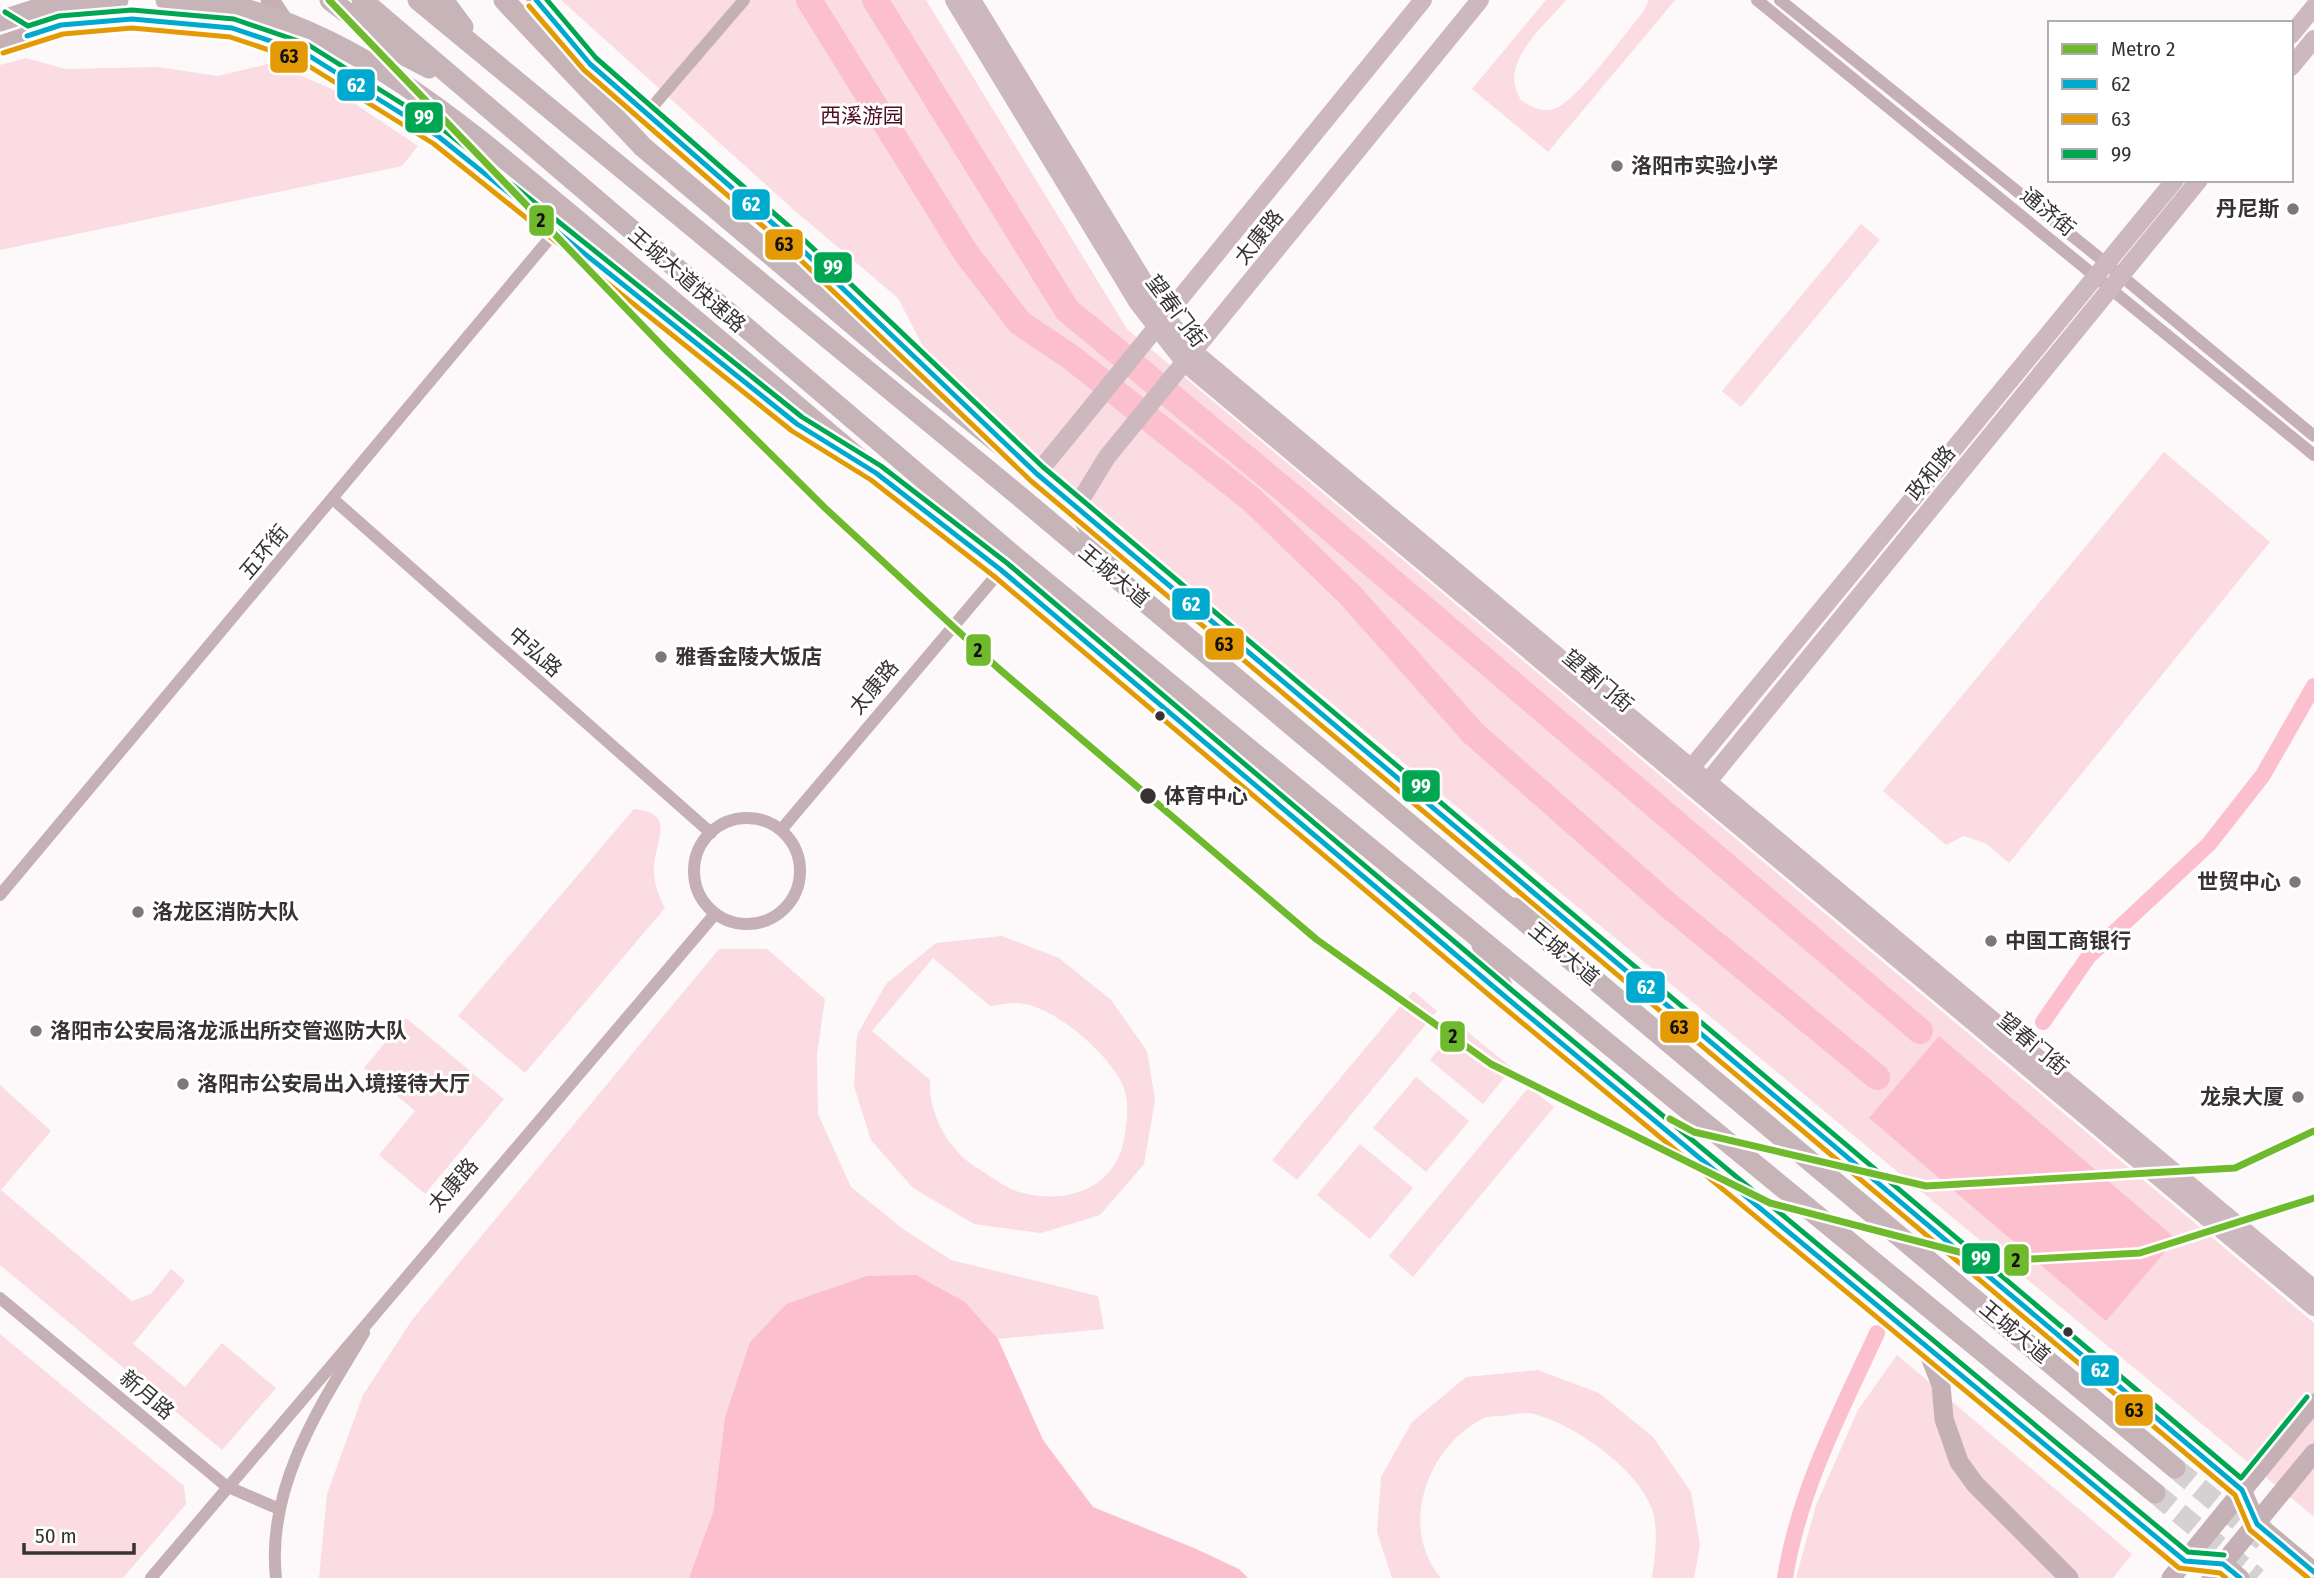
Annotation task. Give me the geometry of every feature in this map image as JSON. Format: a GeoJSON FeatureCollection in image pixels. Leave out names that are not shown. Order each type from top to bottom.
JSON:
{"type":"FeatureCollection","features":[{"type":"Feature","properties":{"kind":"highway"},"geometry":{"type":"LineString","coordinates":[[0,20],[53,4],[118,0]]}},
{"type":"Feature","properties":{"kind":"highway"},"geometry":{"type":"LineString","coordinates":[[166,0],[238,7],[303,28],[360,56],[452,116],[876,474]]}},
{"type":"Feature","properties":{"kind":"highway"},"geometry":{"type":"LineString","coordinates":[[330,0],[402,54],[463,85]]}},
{"type":"Feature","properties":{"kind":"highway","name":"王城大道快速路"},"geometry":{"type":"LineString","coordinates":[[362,0],[716,305],[1008,564]]}},
{"type":"Feature","properties":{"kind":"highway","name":"王城大道快速路"},"geometry":{"type":"LineString","coordinates":[[418,0],[1018,495]]}},
{"type":"Feature","properties":{"kind":"highway"},"geometry":{"type":"LineString","coordinates":[[443,0],[484,57]]}},
{"type":"Feature","properties":{"kind":"highway"},"geometry":{"type":"LineString","coordinates":[[504,0],[643,147],[889,355],[1037,474]]}},
{"type":"Feature","properties":{"kind":"highway"},"geometry":{"type":"LineString","coordinates":[[745,269],[889,355]]}},
{"type":"Feature","properties":{"kind":"highway"},"geometry":{"type":"LineString","coordinates":[[716,305],[876,474]]}},
{"type":"Feature","properties":{"kind":"highway","name":"王城大道"},"geometry":{"type":"LineString","coordinates":[[1018,495],[2175,1468]]}},
{"type":"Feature","properties":{"kind":"highway"},"geometry":{"type":"LineString","coordinates":[[1077,506],[1115,576]]}},
{"type":"Feature","properties":{"kind":"highway","name":"王城大道"},"geometry":{"type":"LineString","coordinates":[[1008,564],[1081,612],[2155,1493]]}},
{"type":"Feature","properties":{"kind":"highway"},"geometry":{"type":"LineString","coordinates":[[1507,906],[1573,924]]}},
{"type":"Feature","properties":{"kind":"highway"},"geometry":{"type":"LineString","coordinates":[[1478,937],[1508,999]]}},
{"type":"Feature","properties":{"kind":"main road"},"geometry":{"type":"LineString","coordinates":[[270,0],[303,52]]}},
{"type":"Feature","properties":{"kind":"main road"},"geometry":{"type":"LineString","coordinates":[[536,0],[590,64],[794,242],[1037,474],[2242,1490],[2257,1524],[2314,1572]]}},
{"type":"Feature","properties":{"kind":"main road"},"geometry":{"type":"LineString","coordinates":[[0,45],[61,25],[132,19],[232,28],[303,52],[439,137],[797,424],[1008,564],[1508,999],[2185,1561],[2240,1578]]}},
{"type":"Feature","properties":{"kind":"main road"},"geometry":{"type":"LineString","coordinates":[[0,20],[27,36]]}},
{"type":"Feature","properties":{"kind":"main road"},"geometry":{"type":"LineString","coordinates":[[1925,1345],[1941,1385],[1944,1419],[1959,1462],[1975,1484],[2069,1578]]}},
{"type":"Feature","properties":{"kind":"main road"},"geometry":{"type":"LineString","coordinates":[[2171,1578],[2314,1404]]}},
{"type":"Feature","properties":{"kind":"main road"},"geometry":{"type":"LineString","coordinates":[[2217,1571],[2314,1453]]}},
{"type":"Feature","properties":{"kind":"street"},"geometry":{"type":"LineString","coordinates":[[647,113],[744,0]]}},
{"type":"Feature","properties":{"kind":"street","name":"望春门街"},"geometry":{"type":"LineString","coordinates":[[954,0],[1161,322],[1190,358],[2314,1307]]}},
{"type":"Feature","properties":{"kind":"street","name":"望春门街"},"geometry":{"type":"LineString","coordinates":[[972,0],[1161,322]]}},
{"type":"Feature","properties":{"kind":"street","name":"太康路"},"geometry":{"type":"LineString","coordinates":[[1037,474],[1423,0]]}},
{"type":"Feature","properties":{"kind":"street","name":"太康路"},"geometry":{"type":"LineString","coordinates":[[1077,506],[1107,457],[1480,0]]}},
{"type":"Feature","properties":{"kind":"street","name":"通济街"},"geometry":{"type":"LineString","coordinates":[[1757,0],[2314,436]]}},
{"type":"Feature","properties":{"kind":"street","name":"通济街"},"geometry":{"type":"LineString","coordinates":[[1780,0],[2109,276],[2314,455]]}},
{"type":"Feature","properties":{"kind":"street"},"geometry":{"type":"LineString","coordinates":[[2293,33],[2314,7]]}},
{"type":"Feature","properties":{"kind":"street"},"geometry":{"type":"LineString","coordinates":[[2293,64],[2314,38]]}},
{"type":"Feature","properties":{"kind":"street","name":"政和路"},"geometry":{"type":"LineString","coordinates":[[1702,789],[2109,276],[2174,182]]}},
{"type":"Feature","properties":{"kind":"street","name":"政和路"},"geometry":{"type":"LineString","coordinates":[[1686,775],[2109,276],[2197,182]]}},
{"type":"Feature","properties":{"kind":"street","name":"五环街"},"geometry":{"type":"LineString","coordinates":[[0,895],[555,232]]}},
{"type":"Feature","properties":{"kind":"street","name":"中弘路"},"geometry":{"type":"LineString","coordinates":[[333,499],[712,832]]}},
{"type":"Feature","properties":{"kind":"street","name":"太康路"},"geometry":{"type":"LineString","coordinates":[[781,830],[1008,564]]}},
{"type":"Feature","properties":{"kind":"street","name":"望春门街"},"geometry":{"type":"LineString","coordinates":[[1702,789],[2314,1289]]}},
{"type":"Feature","properties":{"kind":"street"},"geometry":{"type":"LineString","coordinates":[[746,818],[765,821],[781,830],[793,844],[799,861],[800,879],[792,900],[780,914],[763,922],[745,924],[715,914],[703,900],[695,874],[700,847],[712,832],[728,822],[746,818]]}},
{"type":"Feature","properties":{"kind":"street","name":"太康路"},"geometry":{"type":"LineString","coordinates":[[151,1578],[226,1486],[715,914]]}},
{"type":"Feature","properties":{"kind":"street"},"geometry":{"type":"LineString","coordinates":[[276,1578],[273,1548],[279,1508],[313,1418],[364,1333],[430,1246]]}},
{"type":"Feature","properties":{"kind":"street","name":"新月路"},"geometry":{"type":"LineString","coordinates":[[0,1298],[226,1486],[279,1508]]}},
{"type":"Feature","properties":{"kind":"green space","name":"西溪游园"},"geometry":{"type":"Polygon","coordinates":[[[561,0],[926,0],[1127,329],[2314,1323],[2314,1517],[1112,521],[929,358],[898,298],[795,211],[561,0]]]}},
{"type":"Feature","properties":{"kind":"green space"},"geometry":{"type":"Polygon","coordinates":[[[1546,0],[1566,0],[1535,34],[1519,59],[1515,73],[1515,86],[1521,100],[1542,110],[1556,108],[1589,79],[1643,12],[1649,0],[1675,0],[1548,152],[1472,89],[1546,0]]]}},
{"type":"Feature","properties":{"kind":"green space"},"geometry":{"type":"Polygon","coordinates":[[[26,58],[65,69],[158,67],[218,76],[272,63],[334,90],[418,146],[402,166],[0,250],[0,65],[26,58]]]}},
{"type":"Feature","properties":{"kind":"green space"},"geometry":{"type":"Polygon","coordinates":[[[1861,224],[1880,240],[1741,407],[1722,391],[1861,224]]]}},
{"type":"Feature","properties":{"kind":"green space"},"geometry":{"type":"Polygon","coordinates":[[[2164,452],[2270,542],[2009,863],[1985,843],[1964,836],[1946,845],[1883,791],[2164,452]]]}},
{"type":"Feature","properties":{"kind":"green space"},"geometry":{"type":"Polygon","coordinates":[[[634,809],[647,811],[659,821],[660,837],[654,872],[656,888],[665,908],[525,1073],[458,1016],[634,809]]]}},
{"type":"Feature","properties":{"kind":"green space"},"geometry":{"type":"Polygon","coordinates":[[[1002,936],[1059,958],[1111,1000],[1147,1051],[1155,1100],[1144,1164],[1100,1215],[1041,1233],[974,1224],[913,1188],[871,1140],[854,1086],[857,1035],[886,984],[936,943],[1002,936]],[[933,958],[872,1031],[930,1080],[930,1093],[937,1119],[950,1142],[968,1162],[1016,1191],[1051,1197],[1084,1190],[1110,1171],[1119,1157],[1127,1112],[1123,1086],[1116,1073],[1093,1046],[1062,1021],[1031,1006],[1017,1003],[990,1006],[933,958]]]}},
{"type":"Feature","properties":{"kind":"green space"},"geometry":{"type":"Polygon","coordinates":[[[719,949],[767,949],[825,999],[817,1054],[818,1114],[851,1187],[903,1229],[951,1260],[1098,1296],[1104,1329],[998,1339],[965,1302],[786,1304],[750,1342],[725,1417],[713,1512],[689,1578],[319,1578],[327,1494],[363,1395],[412,1320],[719,949]]]}},
{"type":"Feature","properties":{"kind":"green space"},"geometry":{"type":"Polygon","coordinates":[[[1413,991],[1437,1011],[1297,1180],[1272,1160],[1413,991]]]}},
{"type":"Feature","properties":{"kind":"green space"},"geometry":{"type":"Polygon","coordinates":[[[406,1018],[504,1099],[425,1194],[379,1155],[415,1111],[364,1068],[406,1018]]]}},
{"type":"Feature","properties":{"kind":"green space"},"geometry":{"type":"Polygon","coordinates":[[[1459,1025],[1512,1068],[1483,1104],[1430,1060],[1459,1025]]]}},
{"type":"Feature","properties":{"kind":"green space"},"geometry":{"type":"Polygon","coordinates":[[[1416,1077],[1469,1121],[1426,1172],[1373,1128],[1416,1077]]]}},
{"type":"Feature","properties":{"kind":"green space"},"geometry":{"type":"Polygon","coordinates":[[[0,1085],[51,1131],[1,1190],[132,1301],[151,1294],[171,1269],[185,1281],[133,1344],[185,1387],[222,1343],[276,1388],[222,1450],[0,1265],[0,1085]]]}},
{"type":"Feature","properties":{"kind":"green space"},"geometry":{"type":"Polygon","coordinates":[[[1529,1087],[1554,1107],[1413,1277],[1389,1256],[1529,1087]]]}},
{"type":"Feature","properties":{"kind":"green space"},"geometry":{"type":"Polygon","coordinates":[[[1360,1144],[1413,1188],[1370,1239],[1317,1195],[1360,1144]]]}},
{"type":"Feature","properties":{"kind":"green space"},"geometry":{"type":"Polygon","coordinates":[[[0,1334],[184,1486],[186,1504],[123,1578],[0,1578],[0,1334]]]}},
{"type":"Feature","properties":{"kind":"green space"},"geometry":{"type":"Polygon","coordinates":[[[1897,1355],[2132,1554],[2113,1578],[1796,1578],[1816,1505],[1858,1410],[1897,1355]]]}},
{"type":"Feature","properties":{"kind":"green space"},"geometry":{"type":"Polygon","coordinates":[[[1538,1370],[1599,1393],[1653,1437],[1691,1492],[1700,1545],[1694,1578],[1652,1578],[1656,1544],[1654,1518],[1652,1509],[1633,1478],[1603,1450],[1585,1438],[1550,1420],[1527,1413],[1484,1418],[1463,1432],[1446,1449],[1425,1490],[1421,1513],[1422,1536],[1428,1558],[1441,1578],[1392,1578],[1377,1532],[1381,1477],[1412,1422],[1466,1377],[1538,1370]]]}},
{"type":"Feature","properties":{"kind":"shaded area"},"geometry":{"type":"Polygon","coordinates":[[[1939,1036],[2176,1239],[2106,1321],[1869,1118],[1939,1036]]]}},
{"type":"Feature","properties":{"kind":"shaded area"},"geometry":{"type":"Polygon","coordinates":[[[916,1275],[965,1302],[998,1339],[1043,1440],[1093,1507],[1194,1548],[1239,1569],[1248,1578],[689,1578],[713,1512],[725,1417],[750,1342],[786,1304],[867,1276],[916,1275]]]}},
{"type":"Feature","properties":{"kind":"waterway"},"geometry":{"type":"LineString","coordinates":[[809,0],[966,253],[1020,323],[1072,358],[1251,499],[1350,595],[1473,733],[1668,905],[1877,1077]]}},
{"type":"Feature","properties":{"kind":"waterway"},"geometry":{"type":"LineString","coordinates":[[875,0],[1067,310],[1299,502],[1920,1031]]}},
{"type":"Feature","properties":{"kind":"waterway"},"geometry":{"type":"LineString","coordinates":[[2043,1022],[2089,956],[2209,844],[2263,775],[2314,686]]}},
{"type":"Feature","properties":{"kind":"waterway"},"geometry":{"type":"LineString","coordinates":[[1785,1578],[1800,1514],[1822,1453],[1877,1333]]}},
{"type":"Feature","properties":{"kind":"tunnel"},"geometry":{"type":"LineString","coordinates":[[2175,1468],[2263,1541]]}},
{"type":"Feature","properties":{"kind":"tunnel"},"geometry":{"type":"LineString","coordinates":[[2155,1493],[2257,1578]]}},
{"type":"Feature","properties":{"kind":"metro line","name":"2"},"geometry":{"type":"LineString","coordinates":[[329,0],[666,350],[825,508],[998,668],[1316,939],[1491,1064],[1770,1203],[1994,1261],[2140,1253],[2314,1198]]}},
{"type":"Feature","properties":{"kind":"metro line","name":"2"},"geometry":{"type":"LineString","coordinates":[[1670,1119],[1694,1132],[1926,1186],[2235,1168],[2314,1131]]}},
{"type":"Feature","properties":{"kind":"transit line","name":"62"},"geometry":{"type":"LineString","coordinates":[[536,0],[590,64],[794,242],[1037,474],[2242,1490],[2257,1524],[2314,1572]]}},
{"type":"Feature","properties":{"kind":"transit line","name":"99"},"geometry":{"type":"LineString","coordinates":[[547,0],[596,58],[800,236],[1043,467],[2241,1478],[2307,1397]]}},
{"type":"Feature","properties":{"kind":"transit line","name":"63"},"geometry":{"type":"LineString","coordinates":[[529,6],[584,70],[788,248],[1031,481],[2235,1495],[2250,1530],[2308,1578]]}},
{"type":"Feature","properties":{"kind":"transit line","name":"99"},"geometry":{"type":"LineString","coordinates":[[5,12],[28,26],[59,16],[132,10],[234,19],[307,44],[444,130],[802,417],[881,466],[1007,563],[1514,992],[2188,1552],[2224,1555]]}},
{"type":"Feature","properties":{"kind":"transit line","name":"62"},"geometry":{"type":"LineString","coordinates":[[27,36],[61,25],[132,19],[232,28],[303,52],[439,137],[797,424],[876,473],[1001,570],[1508,999],[2185,1561],[2223,1564],[2240,1578]]}},
{"type":"Feature","properties":{"kind":"transit line","name":"63"},"geometry":{"type":"LineString","coordinates":[[3,53],[63,34],[132,28],[230,37],[299,60],[434,144],[792,431],[871,480],[995,577],[1502,1006],[2179,1568],[2220,1573],[2226,1578]]}},
{"type":"Feature","properties":{"kind":"place","name":"洛阳市实验小学"},"geometry":{"type":"Point","coordinates":[1617,166]}},
{"type":"Feature","properties":{"kind":"place","name":"丹尼斯"},"geometry":{"type":"Point","coordinates":[2293,209]}},
{"type":"Feature","properties":{"kind":"place","name":"雅香金陵大饭店"},"geometry":{"type":"Point","coordinates":[661,657]}},
{"type":"Feature","properties":{"kind":"place","name":"体育中心"},"geometry":{"type":"Point","coordinates":[1148,796]}},
{"type":"Feature","properties":{"kind":"place","name":"世贸中心"},"geometry":{"type":"Point","coordinates":[2295,882]}},
{"type":"Feature","properties":{"kind":"place","name":"洛龙区消防大队"},"geometry":{"type":"Point","coordinates":[138,912]}},
{"type":"Feature","properties":{"kind":"place","name":"中国工商银行"},"geometry":{"type":"Point","coordinates":[1991,941]}},
{"type":"Feature","properties":{"kind":"place","name":"洛阳市公安局洛龙派出所交管巡防大队"},"geometry":{"type":"Point","coordinates":[36,1031]}},
{"type":"Feature","properties":{"kind":"place","name":"洛阳市公安局出入境接待大厅"},"geometry":{"type":"Point","coordinates":[183,1084]}},
{"type":"Feature","properties":{"kind":"place","name":"龙泉大厦"},"geometry":{"type":"Point","coordinates":[2298,1097]}}]}
